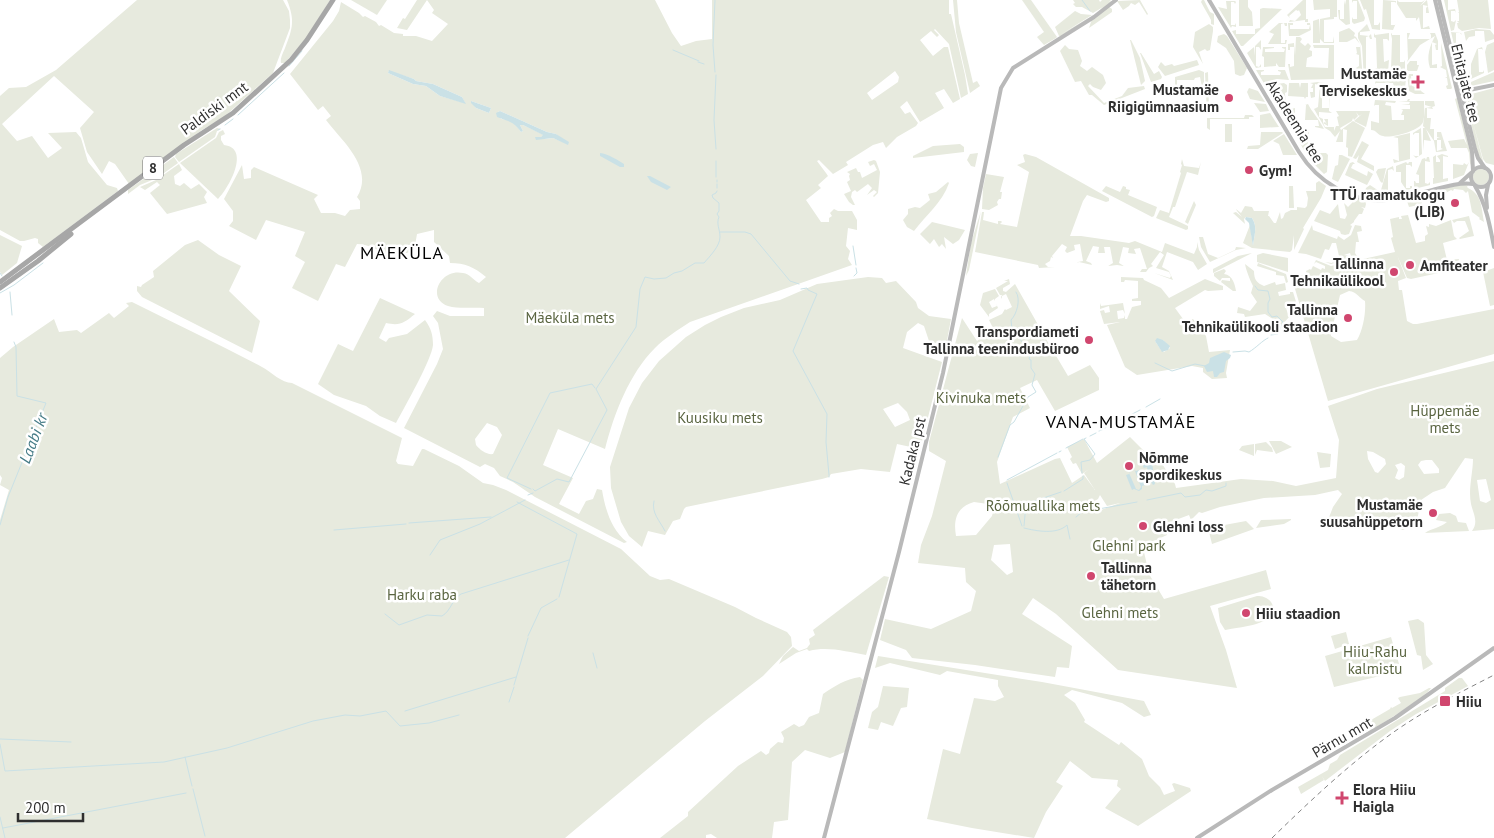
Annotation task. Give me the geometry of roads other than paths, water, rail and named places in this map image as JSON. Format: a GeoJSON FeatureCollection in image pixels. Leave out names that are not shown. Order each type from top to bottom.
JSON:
{"type":"FeatureCollection","features":[{"type":"Feature","properties":{"kind":"main road","name":"Paldiski mnt"},"geometry":{"type":"LineString","coordinates":[[0,282],[184,145],[233,113],[282,69],[301,48],[333,0]]}},
{"type":"Feature","properties":{"kind":"main road","name":"Kadaka pst"},"geometry":{"type":"LineString","coordinates":[[824,838],[871,660],[948,349],[998,98],[1006,76],[1013,68],[1091,19],[1116,0]]}},
{"type":"Feature","properties":{"kind":"main road","name":"Akadeemia tee"},"geometry":{"type":"LineString","coordinates":[[1209,0],[1299,152],[1310,169],[1321,178],[1352,196],[1376,200],[1406,196],[1460,183],[1474,185]]}},
{"type":"Feature","properties":{"kind":"main road","name":"Ehitajate tee"},"geometry":{"type":"LineString","coordinates":[[1435,0],[1467,124],[1478,158],[1486,168]]}},
{"type":"Feature","properties":{"kind":"main road","name":"Ehitajate tee"},"geometry":{"type":"LineString","coordinates":[[1439,0],[1459,92],[1464,103],[1472,152],[1472,172]]}},
{"type":"Feature","properties":{"kind":"main road"},"geometry":{"type":"LineString","coordinates":[[1459,92],[1494,85]]}},
{"type":"Feature","properties":{"kind":"main road"},"geometry":{"type":"LineString","coordinates":[[1464,103],[1466,95],[1470,91]]}},
{"type":"Feature","properties":{"kind":"main road"},"geometry":{"type":"LineString","coordinates":[[1487,212],[1471,178],[1472,172],[1477,168],[1494,169]]}},
{"type":"Feature","properties":{"kind":"main road"},"geometry":{"type":"LineString","coordinates":[[1486,168],[1491,176],[1486,195],[1487,212],[1494,247]]}},
{"type":"Feature","properties":{"kind":"main road","name":"Akadeemia tee"},"geometry":{"type":"LineString","coordinates":[[1460,183],[1472,172]]}},
{"type":"Feature","properties":{"kind":"main road"},"geometry":{"type":"LineString","coordinates":[[1474,185],[1482,187],[1491,181]]}},
{"type":"Feature","properties":{"kind":"main road","name":"Paldiski mnt"},"geometry":{"type":"LineString","coordinates":[[0,288],[38,261],[89,217]]}},
{"type":"Feature","properties":{"kind":"main road","name":"Pärnu mnt"},"geometry":{"type":"LineString","coordinates":[[1197,838],[1284,783],[1382,726],[1494,648]]}},
{"type":"Feature","properties":{"kind":"water"},"geometry":{"type":"Polygon","coordinates":[[[389,70],[416,81],[433,84],[462,97],[466,104],[440,96],[426,86],[413,84],[388,73],[389,70]]]}},
{"type":"Feature","properties":{"kind":"water"},"geometry":{"type":"Polygon","coordinates":[[[471,101],[491,108],[489,113],[476,108],[471,101]]]}},
{"type":"Feature","properties":{"kind":"water"},"geometry":{"type":"Polygon","coordinates":[[[500,111],[547,132],[556,134],[569,142],[568,145],[553,138],[536,140],[535,137],[543,135],[523,125],[520,125],[523,131],[521,132],[513,123],[497,117],[496,113],[500,111]]]}},
{"type":"Feature","properties":{"kind":"water"},"geometry":{"type":"Polygon","coordinates":[[[600,153],[619,161],[624,164],[624,167],[620,167],[600,156],[600,153]]]}},
{"type":"Feature","properties":{"kind":"water"},"geometry":{"type":"Polygon","coordinates":[[[647,176],[671,187],[667,190],[651,182],[647,176]]]}},
{"type":"Feature","properties":{"kind":"water"},"geometry":{"type":"Polygon","coordinates":[[[1246,217],[1252,218],[1255,225],[1253,246],[1249,223],[1245,219],[1246,217]]]}},
{"type":"Feature","properties":{"kind":"water"},"geometry":{"type":"Polygon","coordinates":[[[1157,338],[1170,346],[1168,350],[1162,352],[1155,341],[1157,338]]]}},
{"type":"Feature","properties":{"kind":"water"},"geometry":{"type":"Polygon","coordinates":[[[1224,352],[1231,355],[1230,358],[1226,361],[1224,372],[1214,377],[1213,371],[1207,372],[1204,366],[1209,363],[1210,358],[1224,352]]]}},
{"type":"Feature","properties":{"kind":"water"},"geometry":{"type":"Polygon","coordinates":[[[1148,460],[1152,462],[1155,484],[1153,485],[1149,479],[1147,467],[1143,467],[1144,462],[1148,460]]]}},
{"type":"Feature","properties":{"kind":"water"},"geometry":{"type":"Polygon","coordinates":[[[1134,470],[1139,470],[1145,485],[1142,486],[1142,489],[1139,491],[1132,490],[1126,475],[1129,474],[1136,489],[1139,490],[1141,487],[1134,470]]]}},
{"type":"Feature","properties":{"kind":"waterway"},"geometry":{"type":"LineString","coordinates":[[715,0],[713,45],[715,72]]}},
{"type":"Feature","properties":{"kind":"waterway"},"geometry":{"type":"LineString","coordinates":[[1082,0],[1090,11]]}},
{"type":"Feature","properties":{"kind":"waterway"},"geometry":{"type":"LineString","coordinates":[[673,50],[699,61]]}},
{"type":"Feature","properties":{"kind":"waterway"},"geometry":{"type":"LineString","coordinates":[[289,66],[302,51]]}},
{"type":"Feature","properties":{"kind":"waterway"},"geometry":{"type":"LineString","coordinates":[[698,62],[704,64]]}},
{"type":"Feature","properties":{"kind":"waterway"},"geometry":{"type":"LineString","coordinates":[[238,115],[284,73]]}},
{"type":"Feature","properties":{"kind":"waterway"},"geometry":{"type":"LineString","coordinates":[[716,75],[714,120],[716,149]]}},
{"type":"Feature","properties":{"kind":"waterway"},"geometry":{"type":"LineString","coordinates":[[225,125],[233,119]]}},
{"type":"Feature","properties":{"kind":"waterway"},"geometry":{"type":"LineString","coordinates":[[716,161],[716,177]]}},
{"type":"Feature","properties":{"kind":"waterway"},"geometry":{"type":"LineString","coordinates":[[533,489],[535,491],[557,479],[569,482],[607,410],[596,389],[636,327],[640,289],[645,277],[654,279],[666,278],[695,263],[704,263],[717,247],[720,240],[719,217],[717,214],[719,203],[712,195],[717,191]]}},
{"type":"Feature","properties":{"kind":"waterway"},"geometry":{"type":"LineString","coordinates":[[720,232],[745,232],[751,234],[790,281],[799,284]]}},
{"type":"Feature","properties":{"kind":"waterway"},"geometry":{"type":"LineString","coordinates":[[853,246],[856,265]]}},
{"type":"Feature","properties":{"kind":"waterway"},"geometry":{"type":"LineString","coordinates":[[0,293],[43,263]]}},
{"type":"Feature","properties":{"kind":"waterway"},"geometry":{"type":"LineString","coordinates":[[854,276],[857,273],[856,268]]}},
{"type":"Feature","properties":{"kind":"waterway"},"geometry":{"type":"LineString","coordinates":[[1255,286],[1258,290],[1268,291],[1270,299],[1268,312],[1272,317],[1277,316],[1283,322],[1278,334],[1271,335]]}},
{"type":"Feature","properties":{"kind":"waterway"},"geometry":{"type":"LineString","coordinates":[[801,289],[807,288],[817,294],[793,351],[827,414],[826,442],[829,475]]}},
{"type":"Feature","properties":{"kind":"waterway"},"geometry":{"type":"LineString","coordinates":[[10,292],[12,315]]}},
{"type":"Feature","properties":{"kind":"waterway"},"geometry":{"type":"LineString","coordinates":[[998,457],[1010,425],[1014,422],[1028,397],[1036,392],[1032,385],[1035,374],[1029,359],[1032,347],[1026,342],[1023,343],[1012,329],[1011,320],[1017,310],[1018,302],[1016,292]]}},
{"type":"Feature","properties":{"kind":"waterway"},"geometry":{"type":"LineString","coordinates":[[1233,352],[1249,352],[1268,338]]}},
{"type":"Feature","properties":{"kind":"waterway","name":"Laabi kr"},"geometry":{"type":"LineString","coordinates":[[0,525],[8,497],[46,403],[17,396],[16,347],[14,342]]}},
{"type":"Feature","properties":{"kind":"waterway"},"geometry":{"type":"LineString","coordinates":[[1155,363],[1172,371],[1195,364],[1205,366]]}},
{"type":"Feature","properties":{"kind":"waterway"},"geometry":{"type":"LineString","coordinates":[[531,489],[507,478],[550,393],[592,384],[595,388]]}},
{"type":"Feature","properties":{"kind":"waterway"},"geometry":{"type":"LineString","coordinates":[[1146,407],[1160,399]]}},
{"type":"Feature","properties":{"kind":"waterway"},"geometry":{"type":"LineString","coordinates":[[1115,423],[1140,410]]}},
{"type":"Feature","properties":{"kind":"waterway"},"geometry":{"type":"LineString","coordinates":[[1105,428],[1110,425]]}},
{"type":"Feature","properties":{"kind":"waterway"},"geometry":{"type":"LineString","coordinates":[[1090,436],[1096,433]]}},
{"type":"Feature","properties":{"kind":"waterway"},"geometry":{"type":"LineString","coordinates":[[1082,473],[1081,462],[1090,460],[1095,454],[1084,439],[1086,438]]}},
{"type":"Feature","properties":{"kind":"waterway"},"geometry":{"type":"LineString","coordinates":[[1066,448],[1083,439]]}},
{"type":"Feature","properties":{"kind":"waterway"},"geometry":{"type":"LineString","coordinates":[[1007,480],[1057,453]]}},
{"type":"Feature","properties":{"kind":"waterway"},"geometry":{"type":"LineString","coordinates":[[1064,491],[1083,479],[1083,476]]}},
{"type":"Feature","properties":{"kind":"waterway"},"geometry":{"type":"LineString","coordinates":[[1007,483],[1022,526]]}},
{"type":"Feature","properties":{"kind":"waterway"},"geometry":{"type":"LineString","coordinates":[[1147,500],[1181,493],[1185,497],[1200,495],[1206,490],[1212,491],[1226,486],[1226,483]]}},
{"type":"Feature","properties":{"kind":"waterway"},"geometry":{"type":"LineString","coordinates":[[1024,526],[1026,504],[1061,492]]}},
{"type":"Feature","properties":{"kind":"waterway"},"geometry":{"type":"LineString","coordinates":[[528,495],[533,493]]}},
{"type":"Feature","properties":{"kind":"waterway"},"geometry":{"type":"LineString","coordinates":[[430,555],[440,540],[480,524],[525,500]]}},
{"type":"Feature","properties":{"kind":"waterway"},"geometry":{"type":"LineString","coordinates":[[654,501],[655,513],[665,531]]}},
{"type":"Feature","properties":{"kind":"waterway"},"geometry":{"type":"LineString","coordinates":[[517,502],[577,534],[559,597]]}},
{"type":"Feature","properties":{"kind":"waterway"},"geometry":{"type":"LineString","coordinates":[[1076,517],[1082,512],[1137,502]]}},
{"type":"Feature","properties":{"kind":"waterway"},"geometry":{"type":"LineString","coordinates":[[409,523],[491,517]]}},
{"type":"Feature","properties":{"kind":"waterway"},"geometry":{"type":"LineString","coordinates":[[334,530],[406,524]]}},
{"type":"Feature","properties":{"kind":"waterway"},"geometry":{"type":"LineString","coordinates":[[1024,528],[1052,531],[1067,525],[1070,539]]}},
{"type":"Feature","properties":{"kind":"waterway"},"geometry":{"type":"LineString","coordinates":[[385,614],[399,625],[427,615],[442,616],[461,594],[569,560]]}},
{"type":"Feature","properties":{"kind":"waterway"},"geometry":{"type":"LineString","coordinates":[[528,636],[541,608],[557,599]]}},
{"type":"Feature","properties":{"kind":"waterway"},"geometry":{"type":"LineString","coordinates":[[514,685],[528,638]]}},
{"type":"Feature","properties":{"kind":"waterway"},"geometry":{"type":"LineString","coordinates":[[593,653],[597,668]]}},
{"type":"Feature","properties":{"kind":"waterway"},"geometry":{"type":"LineString","coordinates":[[405,711],[516,677]]}},
{"type":"Feature","properties":{"kind":"waterway"},"geometry":{"type":"LineString","coordinates":[[509,702],[514,687]]}},
{"type":"Feature","properties":{"kind":"waterway"},"geometry":{"type":"LineString","coordinates":[[0,744],[5,771],[164,762],[227,748],[313,721],[345,715],[360,716],[386,711],[400,726],[429,723],[459,715]]}},
{"type":"Feature","properties":{"kind":"waterway"},"geometry":{"type":"LineString","coordinates":[[0,739],[71,742]]}},
{"type":"Feature","properties":{"kind":"waterway"},"geometry":{"type":"LineString","coordinates":[[185,757],[192,786]]}},
{"type":"Feature","properties":{"kind":"waterway"},"geometry":{"type":"LineString","coordinates":[[193,789],[205,836]]}},
{"type":"Feature","properties":{"kind":"waterway"},"geometry":{"type":"LineString","coordinates":[[3,828],[186,793]]}},
{"type":"Feature","properties":{"kind":"waterway"},"geometry":{"type":"LineString","coordinates":[[0,817],[5,838]]}},
{"type":"Feature","properties":{"kind":"railway"},"geometry":{"type":"LineString","coordinates":[[1272,838],[1344,771],[1391,734],[1428,710],[1494,675]]}},
{"type":"Feature","properties":{"kind":"place","name":"Mustamäe Tervisekeskus"},"geometry":{"type":"Point","coordinates":[1418,82]}},
{"type":"Feature","properties":{"kind":"place","name":"Mustamäe Riigigümnaasium"},"geometry":{"type":"Point","coordinates":[1229,98]}},
{"type":"Feature","properties":{"kind":"place","name":"Gym!"},"geometry":{"type":"Point","coordinates":[1249,170]}},
{"type":"Feature","properties":{"kind":"place","name":"TTÜ raamatukogu (LIB)"},"geometry":{"type":"Point","coordinates":[1455,203]}},
{"type":"Feature","properties":{"kind":"place","name":"Amfiteater"},"geometry":{"type":"Point","coordinates":[1410,265]}},
{"type":"Feature","properties":{"kind":"place","name":"Tallinna Tehnikaülikool"},"geometry":{"type":"Point","coordinates":[1394,272]}},
{"type":"Feature","properties":{"kind":"place","name":"Tallinna Tehnikaülikooli staadion"},"geometry":{"type":"Point","coordinates":[1348,318]}},
{"type":"Feature","properties":{"kind":"place","name":"Transpordiameti Tallinna teenindusbüroo"},"geometry":{"type":"Point","coordinates":[1089,340]}},
{"type":"Feature","properties":{"kind":"place","name":"Nõmme spordikeskus"},"geometry":{"type":"Point","coordinates":[1129,466]}},
{"type":"Feature","properties":{"kind":"place","name":"Mustamäe suusahüppetorn"},"geometry":{"type":"Point","coordinates":[1433,513]}},
{"type":"Feature","properties":{"kind":"place","name":"Glehni loss"},"geometry":{"type":"Point","coordinates":[1143,526]}},
{"type":"Feature","properties":{"kind":"place","name":"Tallinna tähetorn"},"geometry":{"type":"Point","coordinates":[1091,576]}},
{"type":"Feature","properties":{"kind":"place","name":"Hiiu staadion"},"geometry":{"type":"Point","coordinates":[1246,613]}},
{"type":"Feature","properties":{"kind":"place","name":"Hiiu"},"geometry":{"type":"Point","coordinates":[1445,701]}},
{"type":"Feature","properties":{"kind":"place","name":"Elora Hiiu Haigla"},"geometry":{"type":"Point","coordinates":[1342,798]}},
{"type":"Feature","properties":{"kind":"district","name":"MÄEKÜLA"},"geometry":{"type":"Point","coordinates":[402,252]}},
{"type":"Feature","properties":{"kind":"district","name":"VANA-MUSTAMÄE"},"geometry":{"type":"Point","coordinates":[1121,421]}},
{"type":"Feature","properties":{"kind":"park label","name":"Mäeküla mets"},"geometry":{"type":"Point","coordinates":[570,317]}},
{"type":"Feature","properties":{"kind":"park label","name":"Kivinuka mets"},"geometry":{"type":"Point","coordinates":[981,397]}},
{"type":"Feature","properties":{"kind":"park label","name":"Kuusiku mets"},"geometry":{"type":"Point","coordinates":[720,417]}},
{"type":"Feature","properties":{"kind":"park label","name":"Hüppemäe mets"},"geometry":{"type":"Point","coordinates":[1445,418]}},
{"type":"Feature","properties":{"kind":"park label","name":"Rõõmuallika mets"},"geometry":{"type":"Point","coordinates":[1043,505]}},
{"type":"Feature","properties":{"kind":"park label","name":"Glehni park"},"geometry":{"type":"Point","coordinates":[1129,545]}},
{"type":"Feature","properties":{"kind":"park label","name":"Harku raba"},"geometry":{"type":"Point","coordinates":[422,594]}},
{"type":"Feature","properties":{"kind":"park label","name":"Glehni mets"},"geometry":{"type":"Point","coordinates":[1120,612]}},
{"type":"Feature","properties":{"kind":"park label","name":"Hiiu-Rahu kalmistu"},"geometry":{"type":"Point","coordinates":[1375,660]}}]}
